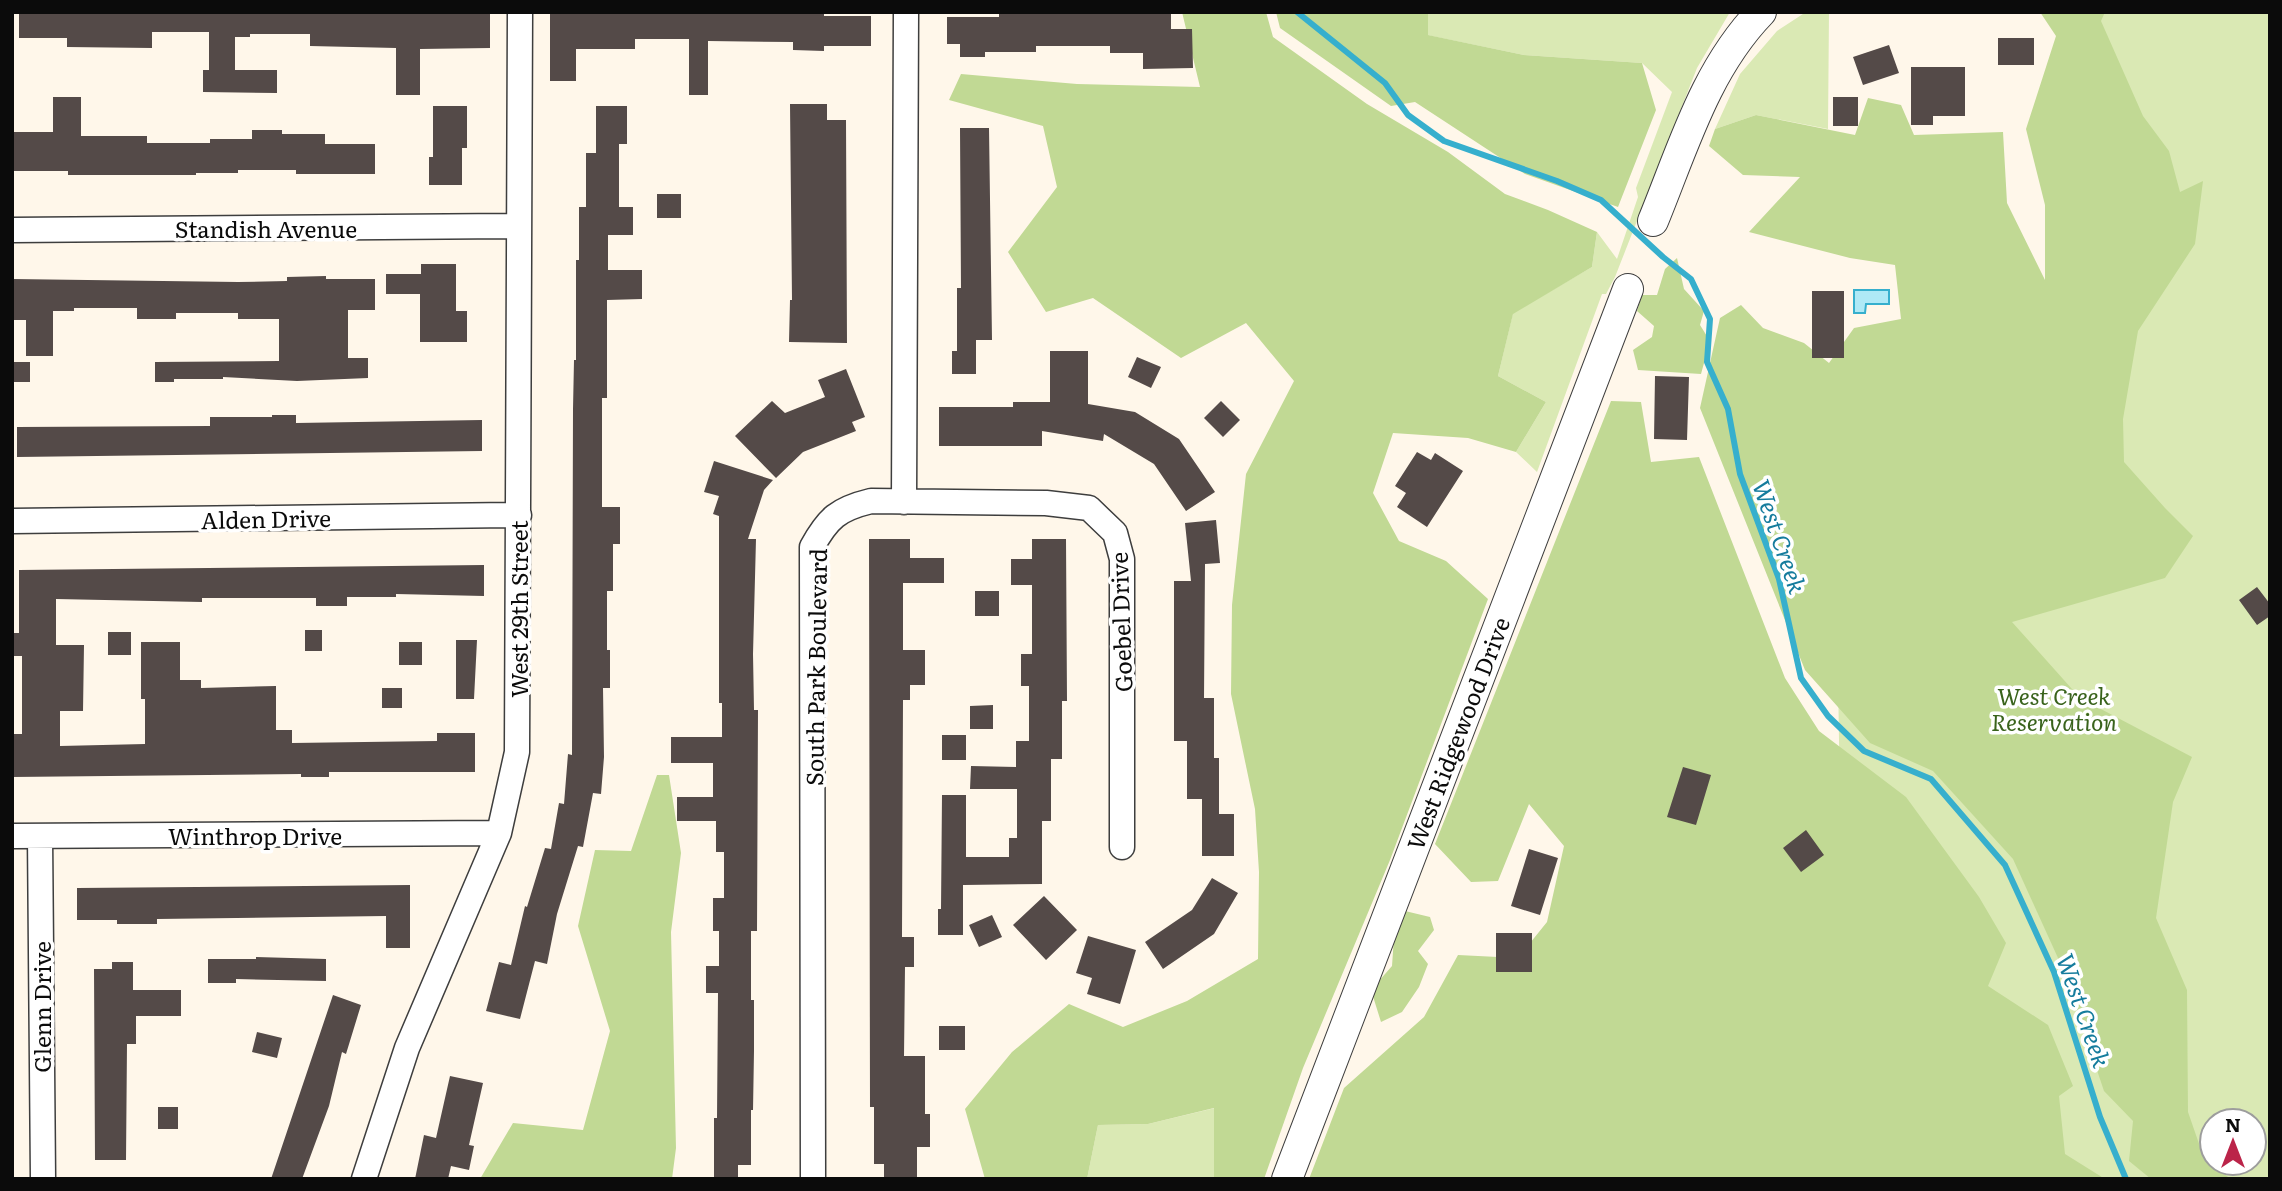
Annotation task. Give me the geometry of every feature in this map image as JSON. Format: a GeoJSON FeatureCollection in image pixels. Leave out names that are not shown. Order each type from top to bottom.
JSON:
{"type":"FeatureCollection","features":[{"type":"Feature","properties":{"kind":"street","name":"West 29th Street"},"geometry":{"type":"LineString","coordinates":[[364,1179],[407,1048],[499,833],[517,752],[520,12]]}},
{"type":"Feature","properties":{"kind":"street"},"geometry":{"type":"LineString","coordinates":[[904,502],[906,12]]}},
{"type":"Feature","properties":{"kind":"street"},"geometry":{"type":"LineString","coordinates":[[1653,221],[1697,109],[1718,68],[1761,12]]}},
{"type":"Feature","properties":{"kind":"street","name":"Standish Avenue"},"geometry":{"type":"LineString","coordinates":[[12,230],[519,226]]}},
{"type":"Feature","properties":{"kind":"street","name":"West Ridgewood Drive"},"geometry":{"type":"LineString","coordinates":[[1287,1179],[1628,289]]}},
{"type":"Feature","properties":{"kind":"street","name":"South Park Boulevard"},"geometry":{"type":"LineString","coordinates":[[813,1179],[812,547],[825,524],[850,506],[871,501],[904,502]]}},
{"type":"Feature","properties":{"kind":"street","name":"Goebel Drive"},"geometry":{"type":"LineString","coordinates":[[904,502],[1046,503],[1089,508],[1115,533],[1122,559],[1122,847]]}},
{"type":"Feature","properties":{"kind":"street","name":"Alden Drive"},"geometry":{"type":"LineString","coordinates":[[12,521],[519,515]]}},
{"type":"Feature","properties":{"kind":"street","name":"Winthrop Drive"},"geometry":{"type":"LineString","coordinates":[[12,836],[499,833]]}},
{"type":"Feature","properties":{"kind":"street","name":"Glenn Drive"},"geometry":{"type":"LineString","coordinates":[[40,836],[43,1179]]}},
{"type":"Feature","properties":{"kind":"green space"},"geometry":{"type":"Polygon","coordinates":[[[1182,12],[1266,12],[1273,37],[1367,104],[1448,152],[1505,194],[1597,232],[1592,267],[1513,314],[1498,376],[1546,402],[1516,452],[1468,438],[1393,433],[1373,493],[1399,541],[1446,561],[1488,599],[1390,860],[1303,1068],[1264,1179],[1214,1179],[1214,1108],[1148,1124],[1098,1125],[1087,1179],[985,1179],[965,1109],[1012,1052],[1069,1004],[1123,1027],[1187,1001],[1258,959],[1259,872],[1255,809],[1231,694],[1232,605],[1246,474],[1294,381],[1246,323],[1181,358],[1093,298],[1046,312],[1008,252],[1057,187],[1043,126],[949,100],[961,74],[1077,84],[1200,87],[1182,12]]]}},
{"type":"Feature","properties":{"kind":"green space"},"geometry":{"type":"Polygon","coordinates":[[[1276,12],[1428,12],[1428,35],[1524,55],[1642,63],[1656,110],[1618,207],[1525,174],[1415,102],[1391,106],[1280,28],[1276,12]]]}},
{"type":"Feature","properties":{"kind":"green space"},"geometry":{"type":"Polygon","coordinates":[[[1428,12],[1730,12],[1697,68],[1615,277],[1606,294],[1602,294],[1537,472],[1516,452],[1546,402],[1498,376],[1513,313],[1592,267],[1597,232],[1617,259],[1638,197],[1636,188],[1672,92],[1642,63],[1524,55],[1427,35],[1428,12]]]}},
{"type":"Feature","properties":{"kind":"green space"},"geometry":{"type":"Polygon","coordinates":[[[1806,12],[1829,12],[1828,129],[1756,115],[1715,129],[1740,74],[1777,31],[1806,12]]]}},
{"type":"Feature","properties":{"kind":"green space"},"geometry":{"type":"Polygon","coordinates":[[[2040,12],[2105,12],[2101,21],[2143,116],[2169,151],[2180,192],[2203,181],[2195,244],[2138,331],[2123,419],[2124,462],[2193,536],[2165,578],[2012,622],[2080,698],[2192,757],[2173,802],[2156,918],[2187,990],[2188,1112],[2198,1141],[2198,1177],[2231,1179],[2151,1179],[2129,1161],[2133,1121],[2104,1091],[2063,969],[2013,859],[1933,771],[1870,743],[1805,670],[1700,408],[1720,318],[1741,305],[1763,328],[1804,343],[1829,363],[1854,328],[1901,319],[1895,265],[1850,258],[1749,232],[1800,177],[1743,175],[1709,146],[1715,129],[1756,115],[1855,135],[1868,98],[1901,105],[1914,135],[2003,132],[2007,203],[2045,280],[2045,205],[2026,129],[2056,36],[2040,12]]]}},
{"type":"Feature","properties":{"kind":"green space","name":"West Creek Reservation"},"geometry":{"type":"Polygon","coordinates":[[[2093,12],[2270,12],[2270,1179],[1846,1179],[1835,489],[2096,493],[2093,12]]]}},
{"type":"Feature","properties":{"kind":"green space"},"geometry":{"type":"Polygon","coordinates":[[[1677,258],[1684,289],[1704,311],[1700,325],[1710,341],[1701,374],[1638,370],[1633,350],[1652,337],[1654,326],[1637,311],[1642,295],[1657,295],[1665,269],[1677,258]]]}},
{"type":"Feature","properties":{"kind":"green space"},"geometry":{"type":"Polygon","coordinates":[[[1611,401],[1641,402],[1651,462],[1699,457],[1785,678],[1819,731],[1906,797],[1979,897],[2006,943],[1988,986],[2048,1025],[2073,1086],[2059,1096],[2065,1154],[2105,1179],[1309,1179],[1344,1088],[1424,1017],[1458,955],[1518,958],[1547,922],[1564,846],[1529,804],[1498,881],[1471,882],[1435,844],[1611,401]]]}},
{"type":"Feature","properties":{"kind":"green space"},"geometry":{"type":"Polygon","coordinates":[[[657,775],[669,775],[681,853],[671,932],[676,1148],[672,1179],[480,1179],[513,1123],[583,1130],[610,1031],[578,926],[595,850],[631,851],[657,775]]]}},
{"type":"Feature","properties":{"kind":"green space"},"geometry":{"type":"Polygon","coordinates":[[[1405,911],[1430,917],[1434,930],[1418,951],[1428,964],[1419,987],[1402,1012],[1381,1022],[1371,990],[1392,966],[1394,937],[1405,911]]]}},
{"type":"Feature","properties":{"kind":"green space"},"geometry":{"type":"Polygon","coordinates":[[[1215,1108],[1214,1179],[1087,1179],[1098,1125],[1148,1124],[1215,1108]]]}},
{"type":"Feature","properties":{"kind":"water"},"geometry":{"type":"Polygon","coordinates":[[[1854,290],[1889,290],[1889,304],[1866,304],[1865,313],[1854,313],[1854,290]]]}},
{"type":"Feature","properties":{"kind":"building"},"geometry":{"type":"Polygon","coordinates":[[[19,12],[490,12],[490,48],[420,49],[420,95],[396,95],[396,48],[310,46],[310,34],[250,34],[250,37],[235,37],[235,70],[277,70],[277,93],[203,92],[203,70],[209,70],[209,32],[152,32],[152,48],[67,47],[67,38],[19,38],[19,12]]]}},
{"type":"Feature","properties":{"kind":"building"},"geometry":{"type":"Polygon","coordinates":[[[550,12],[824,12],[824,16],[871,16],[871,46],[824,46],[824,51],[793,50],[793,42],[708,41],[708,95],[689,95],[689,39],[635,39],[635,49],[576,49],[576,81],[550,81],[550,12]]]}},
{"type":"Feature","properties":{"kind":"building"},"geometry":{"type":"Polygon","coordinates":[[[999,12],[1171,12],[1171,29],[1192,29],[1193,68],[1143,69],[1143,53],[1110,53],[1110,46],[1036,46],[1036,52],[985,52],[985,57],[960,57],[960,44],[947,44],[947,17],[999,17],[999,12]]]}},
{"type":"Feature","properties":{"kind":"building"},"geometry":{"type":"Polygon","coordinates":[[[1998,38],[2034,38],[2034,65],[1998,65],[1998,38]]]}},
{"type":"Feature","properties":{"kind":"building"},"geometry":{"type":"Polygon","coordinates":[[[1889,45],[1899,73],[1863,85],[1853,57],[1889,45]]]}},
{"type":"Feature","properties":{"kind":"building"},"geometry":{"type":"Polygon","coordinates":[[[1911,67],[1965,67],[1965,116],[1933,116],[1933,125],[1911,125],[1911,67]]]}},
{"type":"Feature","properties":{"kind":"building"},"geometry":{"type":"Polygon","coordinates":[[[53,97],[81,97],[81,136],[147,136],[147,143],[210,143],[210,139],[252,139],[252,130],[282,130],[282,134],[325,134],[325,144],[375,144],[375,174],[296,174],[296,170],[238,170],[238,173],[196,175],[68,175],[68,171],[14,171],[14,132],[53,132],[53,97]]]}},
{"type":"Feature","properties":{"kind":"building"},"geometry":{"type":"Polygon","coordinates":[[[1833,97],[1858,97],[1858,126],[1833,126],[1833,97]]]}},
{"type":"Feature","properties":{"kind":"building"},"geometry":{"type":"Polygon","coordinates":[[[790,104],[827,104],[827,120],[846,120],[847,343],[789,342],[792,300],[790,104]]]}},
{"type":"Feature","properties":{"kind":"building"},"geometry":{"type":"Polygon","coordinates":[[[433,106],[467,106],[467,148],[462,148],[462,185],[429,185],[429,157],[433,157],[433,106]]]}},
{"type":"Feature","properties":{"kind":"building"},"geometry":{"type":"Polygon","coordinates":[[[596,106],[627,106],[627,144],[619,144],[619,207],[633,207],[633,235],[608,235],[608,270],[642,270],[642,299],[607,300],[607,398],[602,398],[602,507],[620,507],[620,544],[613,544],[613,591],[607,591],[610,688],[603,688],[604,757],[601,794],[593,793],[583,847],[578,846],[557,914],[547,964],[535,961],[520,1019],[486,1011],[499,962],[511,965],[525,906],[527,907],[545,848],[551,849],[559,803],[564,804],[568,754],[572,755],[576,260],[579,260],[579,207],[586,207],[586,153],[596,153],[596,106]]]}},
{"type":"Feature","properties":{"kind":"building"},"geometry":{"type":"Polygon","coordinates":[[[960,128],[989,128],[992,340],[976,340],[976,374],[952,374],[952,351],[957,351],[957,288],[961,288],[960,128]]]}},
{"type":"Feature","properties":{"kind":"building"},"geometry":{"type":"Polygon","coordinates":[[[657,194],[681,194],[681,218],[657,218],[657,194]]]}},
{"type":"Feature","properties":{"kind":"building"},"geometry":{"type":"Polygon","coordinates":[[[421,264],[456,264],[456,311],[467,311],[467,342],[420,342],[420,294],[386,294],[386,274],[421,274],[421,264]]]}},
{"type":"Feature","properties":{"kind":"building"},"geometry":{"type":"Polygon","coordinates":[[[326,276],[326,279],[375,279],[375,310],[348,310],[348,358],[368,358],[368,378],[297,381],[223,377],[155,382],[155,362],[279,361],[279,319],[238,319],[238,313],[176,313],[176,319],[137,319],[137,308],[74,308],[74,311],[53,311],[53,356],[26,356],[26,320],[12,320],[12,279],[238,282],[287,281],[287,277],[326,276]]]}},
{"type":"Feature","properties":{"kind":"building"},"geometry":{"type":"Polygon","coordinates":[[[1812,291],[1844,291],[1844,358],[1812,358],[1812,291]]]}},
{"type":"Feature","properties":{"kind":"building"},"geometry":{"type":"Polygon","coordinates":[[[1050,351],[1088,351],[1088,404],[1135,412],[1179,439],[1215,492],[1186,511],[1154,464],[1104,434],[1103,441],[1042,431],[1042,446],[939,446],[939,407],[1013,407],[1013,402],[1050,402],[1050,351]]]}},
{"type":"Feature","properties":{"kind":"building"},"geometry":{"type":"Polygon","coordinates":[[[1137,357],[1161,367],[1151,388],[1128,377],[1137,357]]]}},
{"type":"Feature","properties":{"kind":"building"},"geometry":{"type":"Polygon","coordinates":[[[12,362],[30,362],[30,382],[12,382],[12,362]]]}},
{"type":"Feature","properties":{"kind":"building"},"geometry":{"type":"Polygon","coordinates":[[[846,369],[865,417],[852,422],[856,431],[803,452],[776,478],[735,436],[772,401],[785,413],[825,397],[818,380],[846,369]]]}},
{"type":"Feature","properties":{"kind":"building"},"geometry":{"type":"Polygon","coordinates":[[[1655,376],[1689,377],[1687,440],[1654,439],[1655,376]]]}},
{"type":"Feature","properties":{"kind":"building"},"geometry":{"type":"Polygon","coordinates":[[[1221,401],[1240,420],[1223,437],[1204,418],[1221,401]]]}},
{"type":"Feature","properties":{"kind":"building"},"geometry":{"type":"Polygon","coordinates":[[[296,415],[296,423],[482,420],[482,451],[17,457],[17,427],[210,426],[210,417],[296,415]]]}},
{"type":"Feature","properties":{"kind":"building"},"geometry":{"type":"Polygon","coordinates":[[[1417,452],[1431,460],[1435,453],[1463,471],[1427,527],[1397,507],[1406,493],[1395,486],[1417,452]]]}},
{"type":"Feature","properties":{"kind":"building"},"geometry":{"type":"Polygon","coordinates":[[[714,461],[773,480],[764,490],[748,539],[756,539],[753,654],[754,710],[758,710],[757,931],[751,931],[754,1051],[751,1165],[738,1165],[738,1179],[714,1179],[718,993],[706,993],[706,966],[719,966],[719,931],[713,931],[713,898],[724,898],[724,852],[716,852],[716,821],[677,821],[677,797],[713,797],[713,763],[671,763],[671,737],[722,737],[722,703],[719,703],[719,516],[713,514],[719,496],[704,492],[714,461]]]}},
{"type":"Feature","properties":{"kind":"building"},"geometry":{"type":"Polygon","coordinates":[[[1216,520],[1220,563],[1205,564],[1204,698],[1214,698],[1214,758],[1219,758],[1219,814],[1234,814],[1234,856],[1202,856],[1202,799],[1187,799],[1187,741],[1174,741],[1174,581],[1191,581],[1185,523],[1216,520]]]}},
{"type":"Feature","properties":{"kind":"building"},"geometry":{"type":"Polygon","coordinates":[[[869,539],[910,539],[910,558],[944,558],[944,583],[903,583],[903,650],[925,650],[925,685],[910,685],[910,700],[903,700],[902,937],[914,937],[914,967],[905,967],[904,1056],[925,1056],[925,1114],[930,1114],[930,1147],[917,1147],[917,1179],[884,1179],[884,1164],[874,1164],[874,1107],[870,1107],[869,539]]]}},
{"type":"Feature","properties":{"kind":"building"},"geometry":{"type":"Polygon","coordinates":[[[1032,539],[1066,539],[1067,701],[1062,701],[1062,759],[1051,759],[1051,821],[1042,821],[1042,884],[963,885],[963,935],[938,935],[938,909],[941,909],[942,795],[966,795],[966,857],[1009,857],[1009,838],[1017,838],[1017,789],[970,789],[971,766],[1016,767],[1016,741],[1029,741],[1029,686],[1021,686],[1021,654],[1032,654],[1032,585],[1011,585],[1011,559],[1032,559],[1032,539]]]}},
{"type":"Feature","properties":{"kind":"building"},"geometry":{"type":"Polygon","coordinates":[[[484,565],[484,596],[396,594],[396,597],[347,597],[347,606],[316,606],[316,598],[202,598],[202,602],[56,599],[56,645],[84,645],[83,711],[60,711],[60,746],[145,744],[145,699],[141,699],[141,642],[180,642],[180,680],[201,680],[201,688],[276,686],[276,730],[292,730],[292,743],[437,741],[437,733],[475,733],[475,772],[329,772],[329,777],[301,777],[301,774],[12,777],[12,734],[22,734],[22,656],[14,656],[14,633],[19,633],[19,570],[484,565]]]}},
{"type":"Feature","properties":{"kind":"building"},"geometry":{"type":"Polygon","coordinates":[[[2257,587],[2270,604],[2270,616],[2257,625],[2239,600],[2257,587]]]}},
{"type":"Feature","properties":{"kind":"building"},"geometry":{"type":"Polygon","coordinates":[[[975,591],[999,591],[999,616],[975,616],[975,591]]]}},
{"type":"Feature","properties":{"kind":"building"},"geometry":{"type":"Polygon","coordinates":[[[305,630],[322,630],[322,651],[305,651],[305,630]]]}},
{"type":"Feature","properties":{"kind":"building"},"geometry":{"type":"Polygon","coordinates":[[[108,632],[131,632],[131,655],[108,655],[108,632]]]}},
{"type":"Feature","properties":{"kind":"building"},"geometry":{"type":"Polygon","coordinates":[[[456,640],[477,640],[474,699],[456,699],[456,640]]]}},
{"type":"Feature","properties":{"kind":"building"},"geometry":{"type":"Polygon","coordinates":[[[399,642],[422,642],[422,665],[399,665],[399,642]]]}},
{"type":"Feature","properties":{"kind":"building"},"geometry":{"type":"Polygon","coordinates":[[[382,688],[402,688],[402,708],[382,708],[382,688]]]}},
{"type":"Feature","properties":{"kind":"building"},"geometry":{"type":"Polygon","coordinates":[[[993,705],[993,729],[970,729],[970,706],[993,705]]]}},
{"type":"Feature","properties":{"kind":"building"},"geometry":{"type":"Polygon","coordinates":[[[942,735],[966,735],[966,760],[942,760],[942,735]]]}},
{"type":"Feature","properties":{"kind":"building"},"geometry":{"type":"Polygon","coordinates":[[[1683,767],[1711,775],[1696,825],[1667,817],[1683,767]]]}},
{"type":"Feature","properties":{"kind":"building"},"geometry":{"type":"Polygon","coordinates":[[[1806,830],[1824,855],[1801,872],[1783,848],[1806,830]]]}},
{"type":"Feature","properties":{"kind":"building"},"geometry":{"type":"Polygon","coordinates":[[[1529,849],[1558,858],[1540,915],[1511,906],[1529,849]]]}},
{"type":"Feature","properties":{"kind":"building"},"geometry":{"type":"Polygon","coordinates":[[[1212,878],[1238,893],[1214,934],[1163,969],[1145,942],[1192,910],[1212,878]]]}},
{"type":"Feature","properties":{"kind":"building"},"geometry":{"type":"Polygon","coordinates":[[[410,885],[410,948],[386,948],[386,916],[157,919],[157,924],[77,920],[77,888],[410,885]]]}},
{"type":"Feature","properties":{"kind":"building"},"geometry":{"type":"Polygon","coordinates":[[[1044,896],[1077,930],[1046,960],[1013,925],[1044,896]]]}},
{"type":"Feature","properties":{"kind":"building"},"geometry":{"type":"Polygon","coordinates":[[[992,915],[1002,937],[979,947],[969,925],[992,915]]]}},
{"type":"Feature","properties":{"kind":"building"},"geometry":{"type":"Polygon","coordinates":[[[1496,933],[1532,933],[1532,972],[1496,972],[1496,933]]]}},
{"type":"Feature","properties":{"kind":"building"},"geometry":{"type":"Polygon","coordinates":[[[1088,936],[1136,950],[1120,1004],[1087,994],[1092,978],[1076,973],[1088,936]]]}},
{"type":"Feature","properties":{"kind":"building"},"geometry":{"type":"Polygon","coordinates":[[[208,959],[326,959],[326,981],[236,979],[236,983],[208,983],[208,959]]]}},
{"type":"Feature","properties":{"kind":"building"},"geometry":{"type":"Polygon","coordinates":[[[112,962],[133,962],[133,990],[181,990],[181,1016],[136,1016],[136,1044],[127,1044],[126,1160],[95,1160],[94,969],[112,969],[112,962]]]}},
{"type":"Feature","properties":{"kind":"building"},"geometry":{"type":"Polygon","coordinates":[[[333,995],[361,1005],[346,1054],[342,1052],[329,1106],[302,1179],[271,1179],[333,995]]]}},
{"type":"Feature","properties":{"kind":"building"},"geometry":{"type":"Polygon","coordinates":[[[939,1026],[965,1026],[965,1050],[939,1050],[939,1026]]]}},
{"type":"Feature","properties":{"kind":"building"},"geometry":{"type":"Polygon","coordinates":[[[257,1032],[282,1038],[277,1058],[252,1052],[257,1032]]]}},
{"type":"Feature","properties":{"kind":"building"},"geometry":{"type":"Polygon","coordinates":[[[450,1076],[483,1083],[469,1145],[474,1146],[469,1170],[451,1166],[448,1179],[415,1179],[424,1135],[436,1138],[450,1076]]]}},
{"type":"Feature","properties":{"kind":"building"},"geometry":{"type":"Polygon","coordinates":[[[158,1107],[178,1107],[178,1129],[158,1129],[158,1107]]]}},
{"type":"Feature","properties":{"kind":"waterway","name":"West Creek"},"geometry":{"type":"LineString","coordinates":[[1297,12],[1385,83],[1408,115],[1444,141],[1557,181],[1601,200],[1691,279],[1710,319],[1707,362],[1728,409],[1740,474],[1779,579],[1801,678],[1828,716],[1864,751],[1931,779],[2005,865],[2054,972],[2100,1117],[2126,1179]]}}]}
